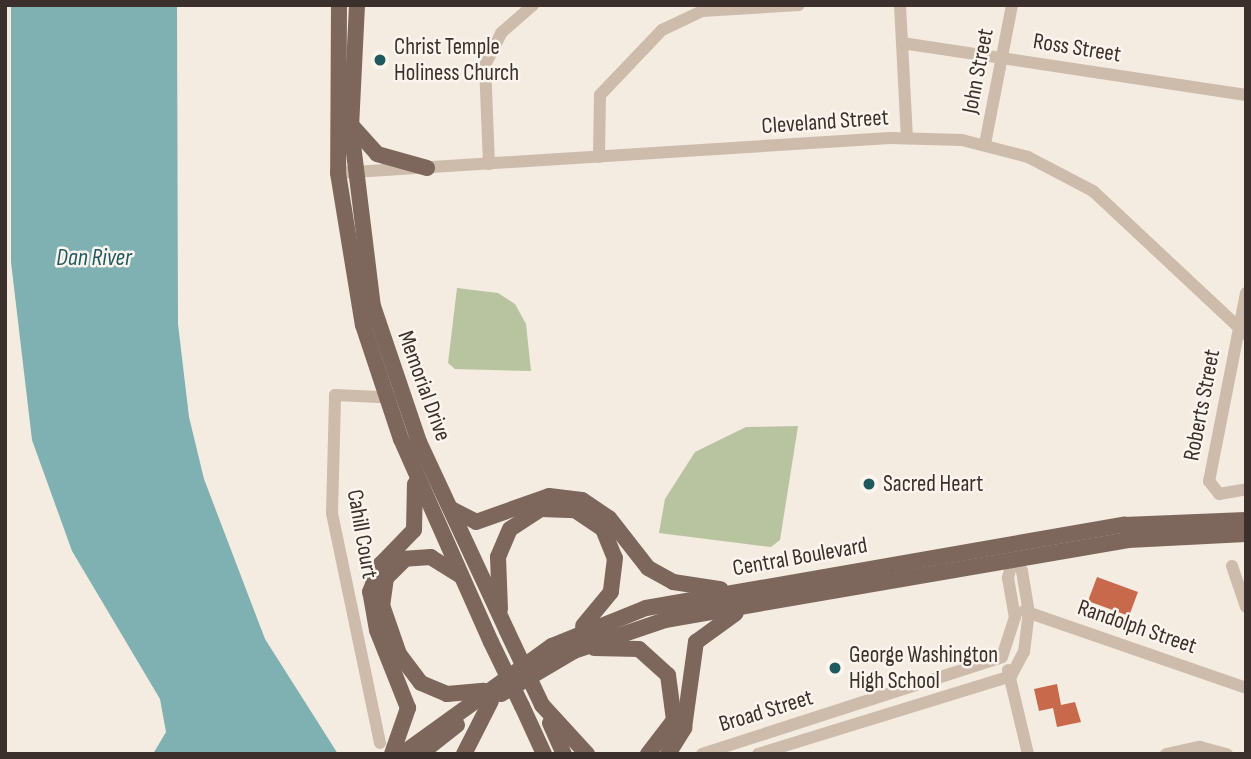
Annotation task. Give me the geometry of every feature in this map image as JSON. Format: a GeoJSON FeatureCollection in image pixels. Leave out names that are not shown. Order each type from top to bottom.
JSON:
{"type":"FeatureCollection","features":[{"type":"Feature","properties":{"kind":"main road","name":"Memorial Drive"},"geometry":{"type":"LineString","coordinates":[[339,5],[346,173],[355,293],[393,397],[416,474],[544,754]]}},
{"type":"Feature","properties":{"kind":"main road","name":"Memorial Drive"},"geometry":{"type":"LineString","coordinates":[[346,173],[357,5]]}},
{"type":"Feature","properties":{"kind":"main road"},"geometry":{"type":"LineString","coordinates":[[351,120],[377,154],[427,168]]}},
{"type":"Feature","properties":{"kind":"main road","name":"Memorial Drive"},"geometry":{"type":"LineString","coordinates":[[393,397],[449,507],[564,754]]}},
{"type":"Feature","properties":{"kind":"main road"},"geometry":{"type":"LineString","coordinates":[[386,748],[408,708],[373,617],[370,593],[381,564],[414,530],[416,474]]}},
{"type":"Feature","properties":{"kind":"main road"},"geometry":{"type":"LineString","coordinates":[[449,507],[476,522],[549,495],[575,498],[609,518],[642,562],[662,577],[743,590]]}},
{"type":"Feature","properties":{"kind":"main road"},"geometry":{"type":"LineString","coordinates":[[504,627],[497,574],[505,538],[534,512],[575,510],[603,529],[616,568],[611,592],[573,643]]}},
{"type":"Feature","properties":{"kind":"main road","name":"Central Boulevard"},"geometry":{"type":"LineString","coordinates":[[402,754],[573,643],[646,608],[1125,525],[1246,520]]}},
{"type":"Feature","properties":{"kind":"main road","name":"Central Boulevard"},"geometry":{"type":"LineString","coordinates":[[573,643],[638,626],[1013,559],[1153,537],[1246,534]]}},
{"type":"Feature","properties":{"kind":"main road"},"geometry":{"type":"LineString","coordinates":[[461,576],[430,557],[397,565],[383,584],[386,622],[421,683],[447,694],[490,695],[464,754]]}},
{"type":"Feature","properties":{"kind":"main road"},"geometry":{"type":"LineString","coordinates":[[668,754],[684,728],[696,642],[718,621],[755,604]]}},
{"type":"Feature","properties":{"kind":"main road"},"geometry":{"type":"LineString","coordinates":[[573,643],[627,646],[662,666],[676,709],[666,737],[648,754]]}},
{"type":"Feature","properties":{"kind":"main road","name":"Central Boulevard"},"geometry":{"type":"LineString","coordinates":[[420,754],[490,695]]}},
{"type":"Feature","properties":{"kind":"main road"},"geometry":{"type":"LineString","coordinates":[[541,705],[587,754]]}},
{"type":"Feature","properties":{"kind":"street"},"geometry":{"type":"LineString","coordinates":[[489,164],[483,77],[488,53],[533,5]]}},
{"type":"Feature","properties":{"kind":"street"},"geometry":{"type":"LineString","coordinates":[[599,157],[596,113],[607,84],[679,12],[799,5]]}},
{"type":"Feature","properties":{"kind":"street"},"geometry":{"type":"LineString","coordinates":[[900,5],[907,137]]}},
{"type":"Feature","properties":{"kind":"street","name":"John Street"},"geometry":{"type":"LineString","coordinates":[[985,144],[1012,5]]}},
{"type":"Feature","properties":{"kind":"street","name":"Ross Street"},"geometry":{"type":"LineString","coordinates":[[902,43],[1246,95]]}},
{"type":"Feature","properties":{"kind":"street","name":"Cleveland Street"},"geometry":{"type":"LineString","coordinates":[[346,173],[907,137],[985,144],[1051,167],[1113,206],[1242,333]]}},
{"type":"Feature","properties":{"kind":"street","name":"Roberts Street"},"geometry":{"type":"LineString","coordinates":[[1246,293],[1242,333],[1209,481],[1219,494],[1246,489]]}},
{"type":"Feature","properties":{"kind":"street","name":"Cahill Court"},"geometry":{"type":"LineString","coordinates":[[386,748],[331,497],[335,395],[393,397]]}},
{"type":"Feature","properties":{"kind":"street"},"geometry":{"type":"LineString","coordinates":[[1013,559],[1008,578],[1014,608],[1002,657],[1011,676],[1028,754]]}},
{"type":"Feature","properties":{"kind":"street"},"geometry":{"type":"LineString","coordinates":[[1011,676],[1024,652],[1029,613],[1022,571],[1013,559]]}},
{"type":"Feature","properties":{"kind":"street"},"geometry":{"type":"LineString","coordinates":[[1232,566],[1246,607]]}},
{"type":"Feature","properties":{"kind":"street","name":"Randolph Street"},"geometry":{"type":"LineString","coordinates":[[1014,608],[1246,688]]}},
{"type":"Feature","properties":{"kind":"street","name":"Broad Street"},"geometry":{"type":"LineString","coordinates":[[702,754],[1002,657]]}},
{"type":"Feature","properties":{"kind":"street","name":"Broad Street"},"geometry":{"type":"LineString","coordinates":[[758,754],[1011,676]]}},
{"type":"Feature","properties":{"kind":"street"},"geometry":{"type":"LineString","coordinates":[[1168,753],[1200,747],[1227,754]]}},
{"type":"Feature","properties":{"kind":"green space"},"geometry":{"type":"Polygon","coordinates":[[[457,288],[498,293],[515,304],[526,324],[531,371],[455,369],[448,363],[457,288]]]}},
{"type":"Feature","properties":{"kind":"green space"},"geometry":{"type":"Polygon","coordinates":[[[798,426],[780,540],[771,547],[659,533],[665,499],[695,452],[746,427],[798,426]]]}},
{"type":"Feature","properties":{"kind":"water","name":"Dan River"},"geometry":{"type":"Polygon","coordinates":[[[11,5],[177,5],[178,324],[189,417],[204,479],[265,639],[338,754],[153,754],[166,732],[160,699],[72,551],[32,440],[11,262],[11,5]]]}},
{"type":"Feature","properties":{"kind":"building"},"geometry":{"type":"Polygon","coordinates":[[[1097,577],[1138,592],[1129,616],[1088,601],[1097,577]]]}},
{"type":"Feature","properties":{"kind":"building"},"geometry":{"type":"Polygon","coordinates":[[[1057,684],[1061,705],[1075,702],[1081,722],[1057,727],[1053,708],[1039,711],[1034,689],[1057,684]]]}},
{"type":"Feature","properties":{"kind":"place","name":"Christ Temple Holiness Church"},"geometry":{"type":"Point","coordinates":[380,60]}},
{"type":"Feature","properties":{"kind":"place","name":"Sacred Heart"},"geometry":{"type":"Point","coordinates":[869,484]}},
{"type":"Feature","properties":{"kind":"place","name":"George Washington High School"},"geometry":{"type":"Point","coordinates":[835,668]}}]}
